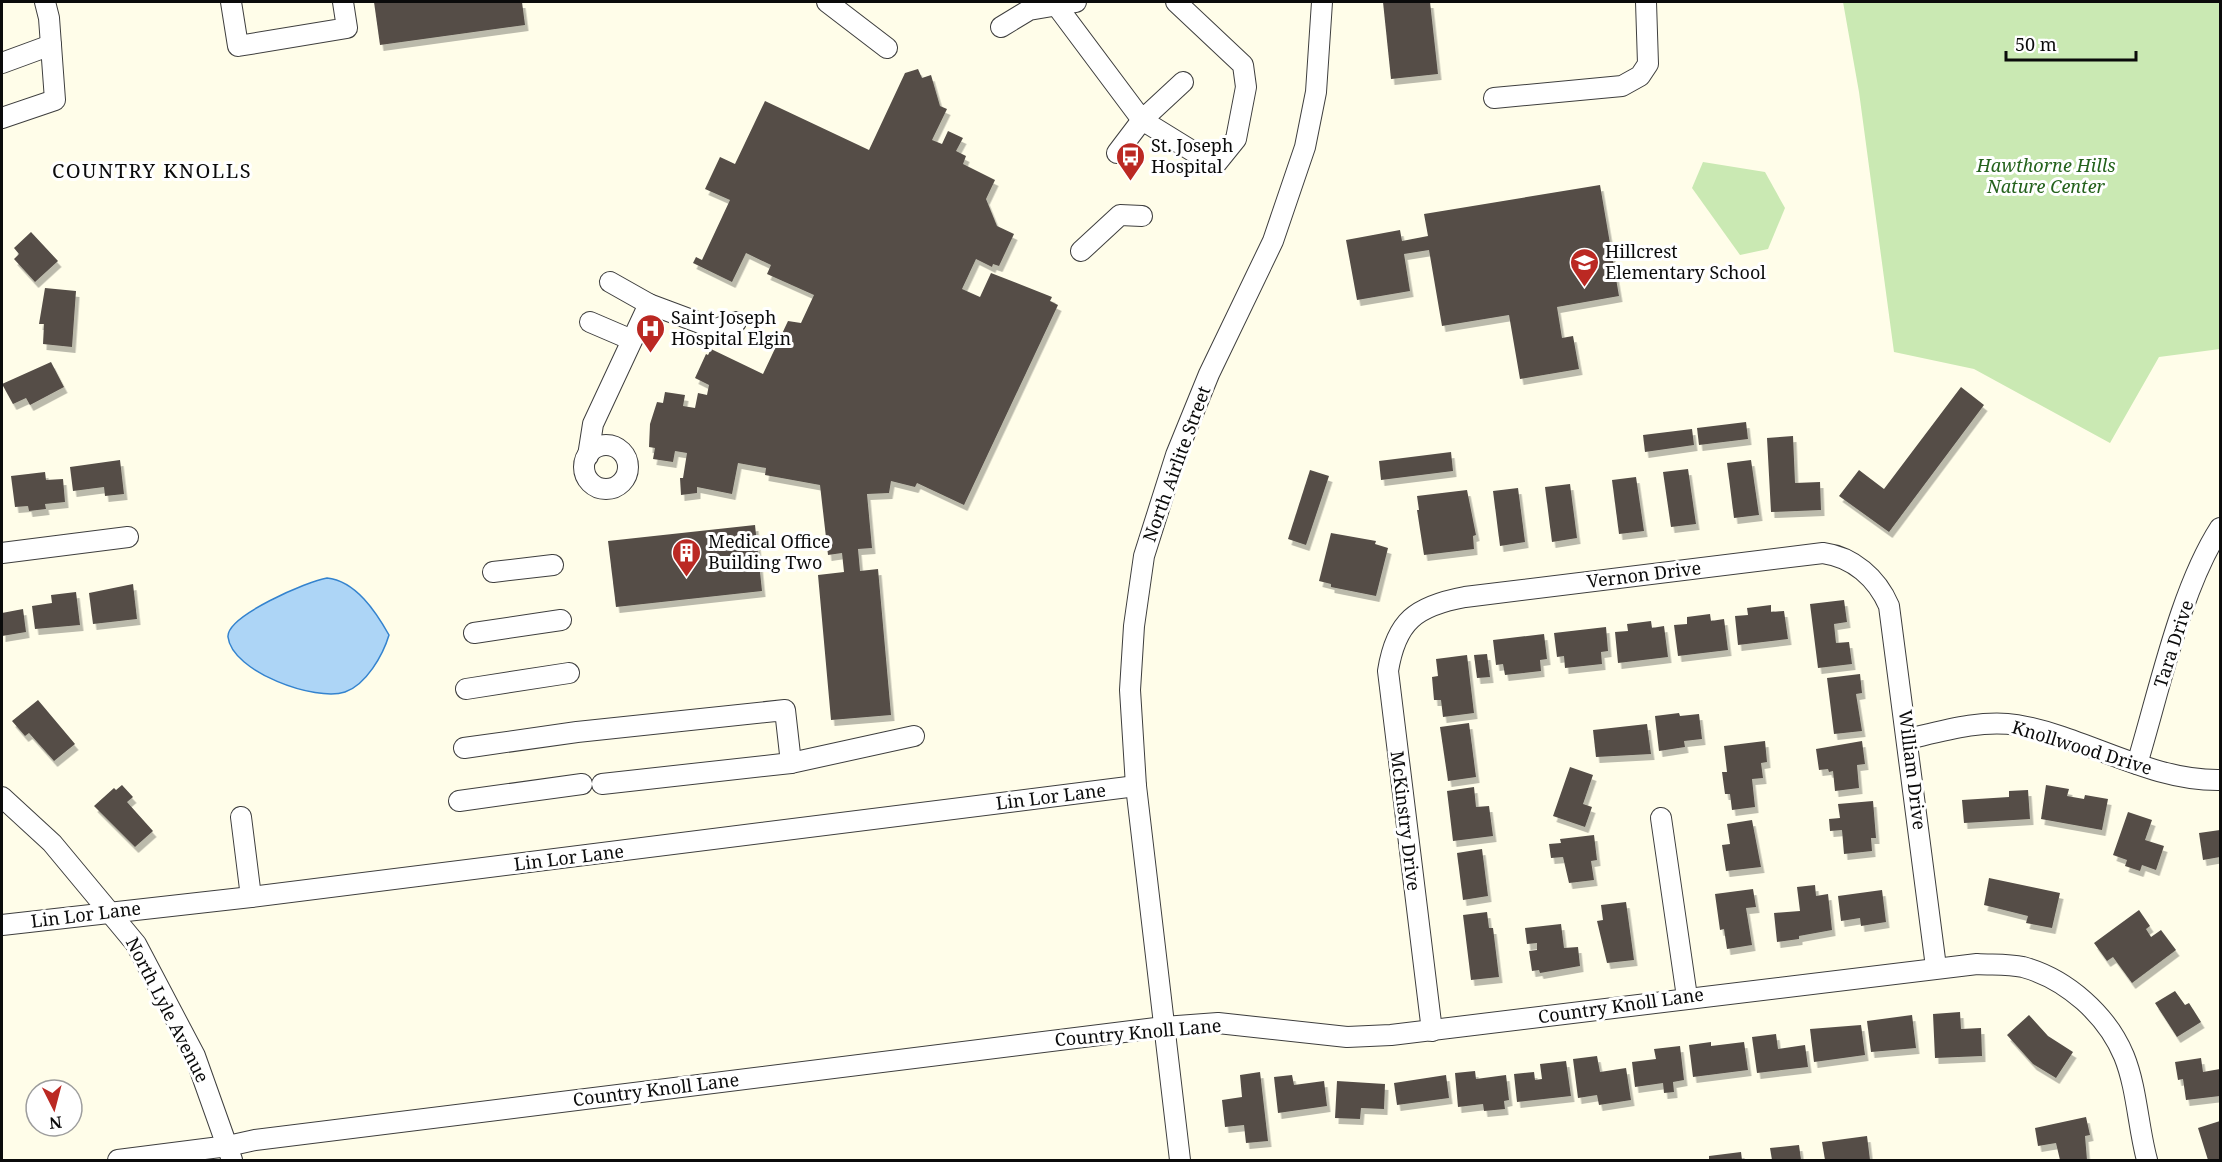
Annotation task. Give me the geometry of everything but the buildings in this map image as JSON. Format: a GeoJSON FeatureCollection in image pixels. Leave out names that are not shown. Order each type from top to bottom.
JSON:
{"type":"FeatureCollection","features":[{"type":"Feature","properties":{"kind":"street"},"geometry":{"type":"LineString","coordinates":[[2,118],[55,100],[45,2]]}},
{"type":"Feature","properties":{"kind":"street"},"geometry":{"type":"LineString","coordinates":[[231,2],[238,46],[347,28],[343,2]]}},
{"type":"Feature","properties":{"kind":"street"},"geometry":{"type":"LineString","coordinates":[[827,2],[886,48]]}},
{"type":"Feature","properties":{"kind":"street"},"geometry":{"type":"LineString","coordinates":[[1001,27],[1029,10],[1066,3],[1142,120],[1215,165],[1236,139],[1246,87],[1243,65],[1176,2]]}},
{"type":"Feature","properties":{"kind":"street","name":"North Airlite Street"},"geometry":{"type":"LineString","coordinates":[[1180,1161],[1136,786],[1130,690],[1134,626],[1144,556],[1176,455],[1209,374],[1273,241],[1305,147],[1316,92],[1322,2]]}},
{"type":"Feature","properties":{"kind":"street"},"geometry":{"type":"LineString","coordinates":[[1494,98],[1622,86],[1640,76],[1648,64],[1646,2]]}},
{"type":"Feature","properties":{"kind":"street"},"geometry":{"type":"LineString","coordinates":[[2,63],[51,45]]}},
{"type":"Feature","properties":{"kind":"street"},"geometry":{"type":"LineString","coordinates":[[1117,153],[1142,120],[1183,82]]}},
{"type":"Feature","properties":{"kind":"street"},"geometry":{"type":"LineString","coordinates":[[1081,251],[1120,215],[1142,216]]}},
{"type":"Feature","properties":{"kind":"street"},"geometry":{"type":"LineString","coordinates":[[610,282],[649,304],[716,329],[736,321]]}},
{"type":"Feature","properties":{"kind":"street"},"geometry":{"type":"LineString","coordinates":[[588,456],[593,424],[649,304]]}},
{"type":"Feature","properties":{"kind":"street"},"geometry":{"type":"LineString","coordinates":[[590,322],[632,340]]}},
{"type":"Feature","properties":{"kind":"street","name":"Tara Drive"},"geometry":{"type":"LineString","coordinates":[[2137,764],[2182,613],[2199,567],[2220,528]]}},
{"type":"Feature","properties":{"kind":"street"},"geometry":{"type":"LineString","coordinates":[[2,553],[128,537]]}},
{"type":"Feature","properties":{"kind":"street","name":"Vernon Drive"},"geometry":{"type":"LineString","coordinates":[[1413,617],[1436,604],[1465,597],[1823,553],[1845,558],[1871,578]]}},
{"type":"Feature","properties":{"kind":"street"},"geometry":{"type":"LineString","coordinates":[[493,572],[553,565]]}},
{"type":"Feature","properties":{"kind":"street","name":"William Drive"},"geometry":{"type":"LineString","coordinates":[[1871,578],[1883,593],[1889,606],[1936,967]]}},
{"type":"Feature","properties":{"kind":"street","name":"McKinstry Drive"},"geometry":{"type":"LineString","coordinates":[[1413,617],[1395,638],[1388,671],[1389,693],[1432,1031]]}},
{"type":"Feature","properties":{"kind":"street"},"geometry":{"type":"LineString","coordinates":[[474,633],[561,620]]}},
{"type":"Feature","properties":{"kind":"street"},"geometry":{"type":"LineString","coordinates":[[466,690],[569,673]]}},
{"type":"Feature","properties":{"kind":"street"},"geometry":{"type":"LineString","coordinates":[[464,748],[577,732],[784,710],[791,763]]}},
{"type":"Feature","properties":{"kind":"street","name":"Knollwood Drive"},"geometry":{"type":"LineString","coordinates":[[1908,740],[1955,729],[1994,724],[2015,725],[2170,774],[2203,780],[2220,780]]}},
{"type":"Feature","properties":{"kind":"street"},"geometry":{"type":"LineString","coordinates":[[602,784],[791,763],[914,736]]}},
{"type":"Feature","properties":{"kind":"street"},"geometry":{"type":"LineString","coordinates":[[459,801],[582,784]]}},
{"type":"Feature","properties":{"kind":"street","name":"Lin Lor Lane"},"geometry":{"type":"LineString","coordinates":[[2,925],[113,914],[1136,786]]}},
{"type":"Feature","properties":{"kind":"street","name":"North Lyle Avenue"},"geometry":{"type":"LineString","coordinates":[[2,797],[52,843],[136,944],[195,1056],[230,1154]]}},
{"type":"Feature","properties":{"kind":"street"},"geometry":{"type":"LineString","coordinates":[[242,817],[251,897]]}},
{"type":"Feature","properties":{"kind":"street"},"geometry":{"type":"LineString","coordinates":[[1661,818],[1687,997]]}},
{"type":"Feature","properties":{"kind":"street","name":"Country Knoll Lane"},"geometry":{"type":"LineString","coordinates":[[118,1161],[230,1154],[255,1140],[1164,1027],[1218,1023],[1347,1037],[1432,1031],[1687,997],[1977,964],[2022,967],[2037,972],[2083,999],[2101,1018],[2124,1057],[2147,1161]]}},
{"type":"Feature","properties":{"kind":"green space","name":"Hawthorne Hills Nature Center"},"geometry":{"type":"Polygon","coordinates":[[[1843,2],[2220,2],[2220,349],[2159,357],[2110,443],[1974,369],[1894,352],[1859,92],[1843,2]]]}},
{"type":"Feature","properties":{"kind":"green space"},"geometry":{"type":"Polygon","coordinates":[[[1703,162],[1765,172],[1785,208],[1768,249],[1740,255],[1692,188],[1703,162]]]}},
{"type":"Feature","properties":{"kind":"water"},"geometry":{"type":"Polygon","coordinates":[[[327,578],[337,580],[356,591],[378,617],[389,635],[378,660],[360,683],[345,692],[315,693],[277,681],[259,672],[244,662],[233,650],[228,637],[231,629],[240,619],[287,592],[327,578]]]}},
{"type":"Feature","properties":{"kind":"place","name":"St. Joseph Hospital"},"geometry":{"type":"Point","coordinates":[1130,182]}},
{"type":"Feature","properties":{"kind":"place","name":"Hillcrest Elementary School"},"geometry":{"type":"Point","coordinates":[1584,288]}},
{"type":"Feature","properties":{"kind":"place","name":"Saint Joseph Hospital Elgin"},"geometry":{"type":"Point","coordinates":[650,354]}},
{"type":"Feature","properties":{"kind":"place","name":"Medical Office Building Two"},"geometry":{"type":"Point","coordinates":[687,578]}},
{"type":"Feature","properties":{"kind":"district","name":"COUNTRY KNOLLS"},"geometry":{"type":"Point","coordinates":[152,171]}}]}
